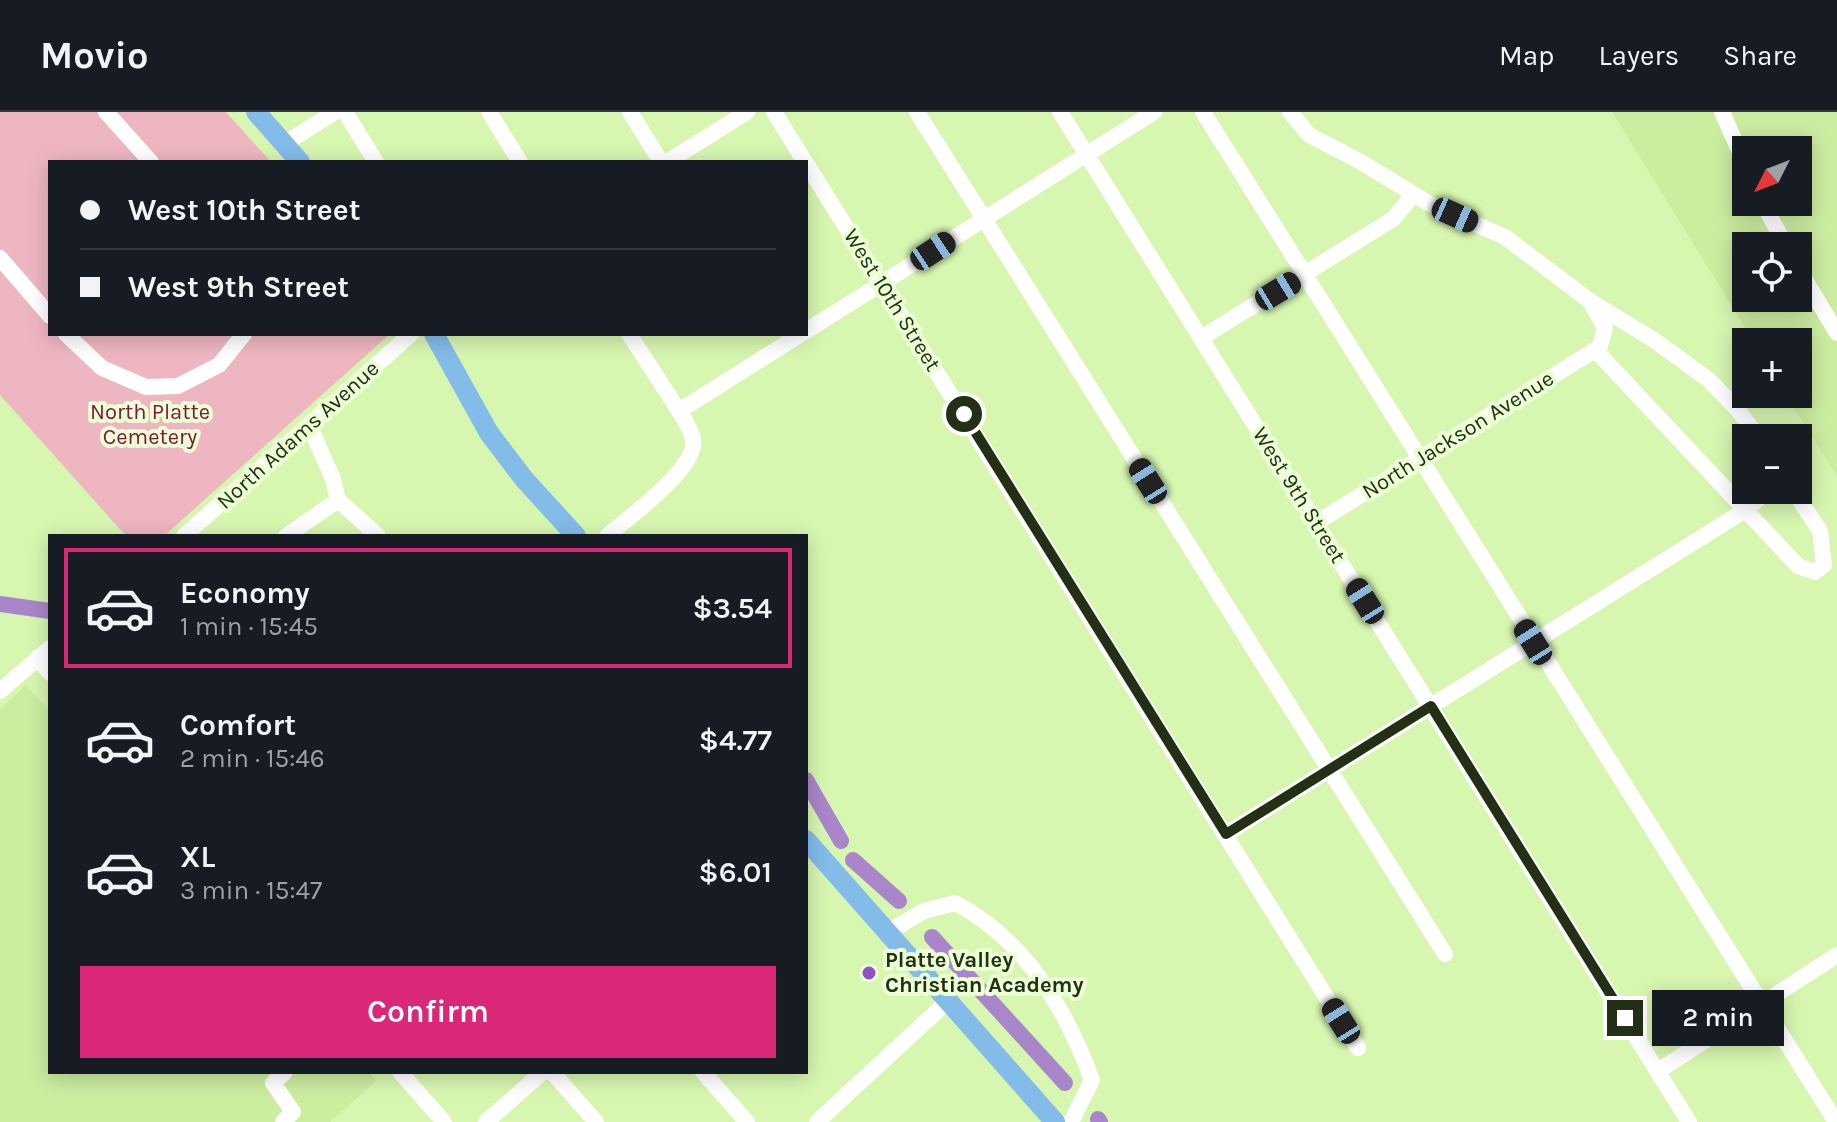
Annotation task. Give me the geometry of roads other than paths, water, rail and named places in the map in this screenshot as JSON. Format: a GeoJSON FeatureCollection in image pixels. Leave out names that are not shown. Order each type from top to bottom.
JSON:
{"type":"FeatureCollection","features":[{"type":"Feature","properties":{"kind":"main road"},"geometry":{"type":"LineString","coordinates":[[256,112],[298,160]]}},
{"type":"Feature","properties":{"kind":"main road"},"geometry":{"type":"LineString","coordinates":[[435,336],[489,433],[571,534]]}},
{"type":"Feature","properties":{"kind":"main road"},"geometry":{"type":"LineString","coordinates":[[808,843],[1055,1122]]}},
{"type":"Feature","properties":{"kind":"street"},"geometry":{"type":"LineString","coordinates":[[106,112],[149,160]]}},
{"type":"Feature","properties":{"kind":"street"},"geometry":{"type":"LineString","coordinates":[[284,144],[335,112]]}},
{"type":"Feature","properties":{"kind":"street"},"geometry":{"type":"LineString","coordinates":[[345,112],[375,160]]}},
{"type":"Feature","properties":{"kind":"street"},"geometry":{"type":"LineString","coordinates":[[489,112],[519,160]]}},
{"type":"Feature","properties":{"kind":"street"},"geometry":{"type":"LineString","coordinates":[[630,112],[660,160]]}},
{"type":"Feature","properties":{"kind":"street"},"geometry":{"type":"LineString","coordinates":[[670,160],[747,112]]}},
{"type":"Feature","properties":{"kind":"street","name":"West 10th Street"},"geometry":{"type":"LineString","coordinates":[[774,112],[804,160]]}},
{"type":"Feature","properties":{"kind":"street"},"geometry":{"type":"LineString","coordinates":[[917,112],[1445,954]]}},
{"type":"Feature","properties":{"kind":"street","name":"West 9th Street"},"geometry":{"type":"LineString","coordinates":[[1060,112],[1687,1121]]}},
{"type":"Feature","properties":{"kind":"street"},"geometry":{"type":"LineString","coordinates":[[808,329],[1154,112]]}},
{"type":"Feature","properties":{"kind":"street"},"geometry":{"type":"LineString","coordinates":[[1203,112],[1418,460],[1836,1122]]}},
{"type":"Feature","properties":{"kind":"street"},"geometry":{"type":"LineString","coordinates":[[1290,112],[1309,135],[1414,194],[1505,237],[1590,301],[1654,340],[1709,380],[1748,424]]}},
{"type":"Feature","properties":{"kind":"street"},"geometry":{"type":"LineString","coordinates":[[1722,112],[1733,136]]}},
{"type":"Feature","properties":{"kind":"street","name":"West 10th Street"},"geometry":{"type":"LineString","coordinates":[[808,166],[1358,1048]]}},
{"type":"Feature","properties":{"kind":"street"},"geometry":{"type":"LineString","coordinates":[[1201,338],[1393,219],[1414,194]]}},
{"type":"Feature","properties":{"kind":"street"},"geometry":{"type":"LineString","coordinates":[[0,258],[48,314]]}},
{"type":"Feature","properties":{"kind":"street"},"geometry":{"type":"LineString","coordinates":[[1812,291],[1837,333]]}},
{"type":"Feature","properties":{"kind":"street"},"geometry":{"type":"LineString","coordinates":[[1590,301],[1605,328],[1598,353],[1798,566],[1815,572],[1824,565],[1820,531],[1802,504]]}},
{"type":"Feature","properties":{"kind":"street"},"geometry":{"type":"LineString","coordinates":[[68,336],[102,368],[146,387],[178,386],[219,365],[242,336]]}},
{"type":"Feature","properties":{"kind":"street","name":"North Adams Avenue"},"geometry":{"type":"LineString","coordinates":[[186,534],[409,336]]}},
{"type":"Feature","properties":{"kind":"street"},"geometry":{"type":"LineString","coordinates":[[609,534],[680,472],[691,455],[694,441],[679,411],[630,336]]}},
{"type":"Feature","properties":{"kind":"street"},"geometry":{"type":"LineString","coordinates":[[679,411],[798,336]]}},
{"type":"Feature","properties":{"kind":"street","name":"North Jackson Avenue"},"geometry":{"type":"LineString","coordinates":[[1316,523],[1595,350],[1598,353]]}},
{"type":"Feature","properties":{"kind":"street"},"geometry":{"type":"LineString","coordinates":[[310,427],[333,479],[338,500],[376,534]]}},
{"type":"Feature","properties":{"kind":"street"},"geometry":{"type":"LineString","coordinates":[[289,534],[338,500]]}},
{"type":"Feature","properties":{"kind":"street"},"geometry":{"type":"LineString","coordinates":[[1226,834],[1752,504]]}},
{"type":"Feature","properties":{"kind":"street"},"geometry":{"type":"LineString","coordinates":[[0,691],[44,653]]}},
{"type":"Feature","properties":{"kind":"street"},"geometry":{"type":"LineString","coordinates":[[888,932],[924,911],[955,903],[1002,933],[1055,996],[1074,1030],[1092,1080],[1071,1122]]}},
{"type":"Feature","properties":{"kind":"street"},"geometry":{"type":"LineString","coordinates":[[1658,1071],[1837,955]]}},
{"type":"Feature","properties":{"kind":"street"},"geometry":{"type":"LineString","coordinates":[[817,1122],[948,1001]]}},
{"type":"Feature","properties":{"kind":"street"},"geometry":{"type":"LineString","coordinates":[[283,1074],[273,1083],[293,1112],[283,1122]]}},
{"type":"Feature","properties":{"kind":"street"},"geometry":{"type":"LineString","coordinates":[[402,1074],[444,1122]]}},
{"type":"Feature","properties":{"kind":"street"},"geometry":{"type":"LineString","coordinates":[[486,1122],[541,1074]]}},
{"type":"Feature","properties":{"kind":"street"},"geometry":{"type":"LineString","coordinates":[[554,1074],[596,1122]]}},
{"type":"Feature","properties":{"kind":"street"},"geometry":{"type":"LineString","coordinates":[[705,1074],[747,1122]]}},
{"type":"Feature","properties":{"kind":"waterway"},"geometry":{"type":"LineString","coordinates":[[0,604],[48,611]]}},
{"type":"Feature","properties":{"kind":"waterway"},"geometry":{"type":"LineString","coordinates":[[808,783],[841,841]]}},
{"type":"Feature","properties":{"kind":"waterway"},"geometry":{"type":"LineString","coordinates":[[853,860],[899,901]]}},
{"type":"Feature","properties":{"kind":"waterway"},"geometry":{"type":"LineString","coordinates":[[932,937],[1065,1083]]}},
{"type":"Feature","properties":{"kind":"place","name":"Platte Valley Christian Academy"},"geometry":{"type":"Point","coordinates":[869,973]}},
{"type":"Feature","properties":{"kind":"park label","name":"North Platte Cemetery"},"geometry":{"type":"Point","coordinates":[150,424]}}]}
